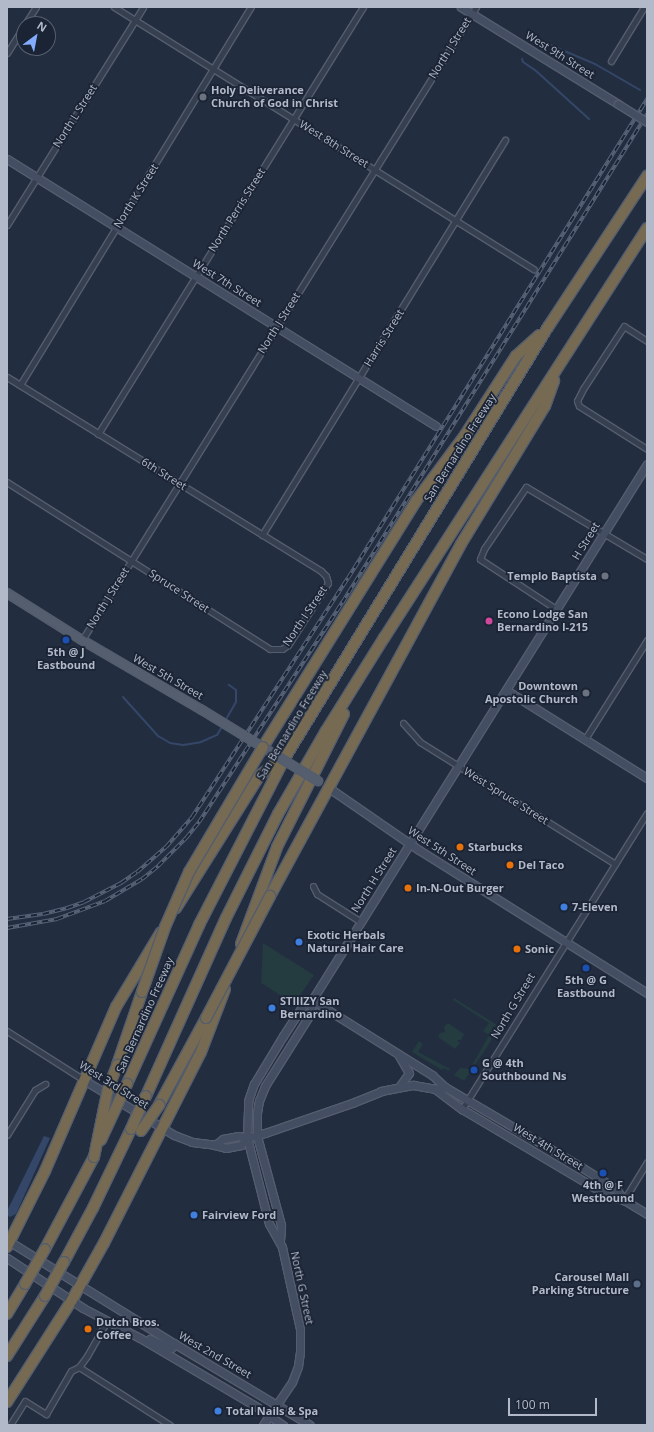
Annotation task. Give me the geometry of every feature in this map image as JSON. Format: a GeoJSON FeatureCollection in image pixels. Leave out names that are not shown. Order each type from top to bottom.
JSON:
{"type":"FeatureCollection","features":[{"type":"Feature","properties":{"kind":"highway","name":"San Bernardino Freeway"},"geometry":{"type":"LineString","coordinates":[[7,1314],[45,1249],[94,1157],[199,925],[286,756],[548,327],[647,176]]}},
{"type":"Feature","properties":{"kind":"highway"},"geometry":{"type":"LineString","coordinates":[[7,1356],[64,1262],[93,1208],[131,1129],[226,918],[278,814],[326,731],[384,638],[647,228]]}},
{"type":"Feature","properties":{"kind":"highway"},"geometry":{"type":"LineString","coordinates":[[94,1157],[108,1089],[116,1064],[165,927],[189,872],[314,663],[416,501],[465,435],[516,356],[548,327]]}},
{"type":"Feature","properties":{"kind":"highway"},"geometry":{"type":"LineString","coordinates":[[125,1142],[142,1131],[159,1105],[186,1056],[324,785],[461,544],[545,406],[559,366]]}},
{"type":"Feature","properties":{"kind":"highway"},"geometry":{"type":"LineString","coordinates":[[7,1402],[80,1286],[163,1128],[208,1033],[261,887],[283,833],[384,638]]}},
{"type":"Feature","properties":{"kind":"highway"},"geometry":{"type":"LineString","coordinates":[[8,1243],[45,1172],[116,1007],[140,964],[259,776],[286,756]]}},
{"type":"Feature","properties":{"kind":"main road","name":"West 9th Street"},"geometry":{"type":"LineString","coordinates":[[461,7],[647,122]]}},
{"type":"Feature","properties":{"kind":"main road","name":"West 7th Street"},"geometry":{"type":"LineString","coordinates":[[7,159],[436,426]]}},
{"type":"Feature","properties":{"kind":"main road","name":"H Street"},"geometry":{"type":"LineString","coordinates":[[506,690],[647,464]]}},
{"type":"Feature","properties":{"kind":"main road","name":"West 5th Street"},"geometry":{"type":"LineString","coordinates":[[7,593],[82,640],[202,710],[324,785],[410,844],[647,993]]}},
{"type":"Feature","properties":{"kind":"main road"},"geometry":{"type":"LineString","coordinates":[[506,690],[647,778]]}},
{"type":"Feature","properties":{"kind":"main road","name":"North H Street"},"geometry":{"type":"LineString","coordinates":[[247,1138],[248,1101],[254,1084],[302,1007],[312,1000],[506,690]]}},
{"type":"Feature","properties":{"kind":"main road"},"geometry":{"type":"LineString","coordinates":[[312,1000],[432,1075],[445,1087],[468,1100]]}},
{"type":"Feature","properties":{"kind":"main road","name":"North H Street"},"geometry":{"type":"LineString","coordinates":[[257,1136],[257,1113],[259,1101],[265,1086],[311,1013],[312,1000]]}},
{"type":"Feature","properties":{"kind":"main road"},"geometry":{"type":"LineString","coordinates":[[398,1054],[409,1073],[400,1086]]}},
{"type":"Feature","properties":{"kind":"main road","name":"West 3rd Street"},"geometry":{"type":"LineString","coordinates":[[84,1080],[163,1128],[192,1142],[215,1145],[223,1139],[239,1136],[247,1138],[257,1136],[352,1103],[381,1091],[400,1086],[413,1085],[435,1089],[445,1087]]}},
{"type":"Feature","properties":{"kind":"main road","name":"West 3rd Street"},"geometry":{"type":"LineString","coordinates":[[435,1089],[462,1109]]}},
{"type":"Feature","properties":{"kind":"main road","name":"West 4th Street"},"geometry":{"type":"LineString","coordinates":[[468,1100],[616,1189],[624,1200]]}},
{"type":"Feature","properties":{"kind":"main road","name":"West 4th Street"},"geometry":{"type":"LineString","coordinates":[[462,1109],[610,1197],[624,1200],[647,1214]]}},
{"type":"Feature","properties":{"kind":"main road","name":"North G Street"},"geometry":{"type":"LineString","coordinates":[[257,1136],[280,1225],[280,1241],[297,1310],[300,1351],[298,1366],[292,1382],[263,1425]]}},
{"type":"Feature","properties":{"kind":"main road","name":"North G Street"},"geometry":{"type":"LineString","coordinates":[[247,1138],[269,1224],[280,1241]]}},
{"type":"Feature","properties":{"kind":"main road","name":"West 2nd Street"},"geometry":{"type":"LineString","coordinates":[[8,1243],[310,1425]]}},
{"type":"Feature","properties":{"kind":"main road","name":"West 2nd Street"},"geometry":{"type":"LineString","coordinates":[[7,1258],[106,1321],[140,1338],[270,1415],[283,1425]]}},
{"type":"Feature","properties":{"kind":"main road"},"geometry":{"type":"LineString","coordinates":[[140,1338],[146,1337],[171,1348],[175,1344]]}},
{"type":"Feature","properties":{"kind":"street"},"geometry":{"type":"LineString","coordinates":[[30,16],[36,7]]}},
{"type":"Feature","properties":{"kind":"street","name":"West 8th Street"},"geometry":{"type":"LineString","coordinates":[[114,7],[534,268]]}},
{"type":"Feature","properties":{"kind":"street","name":"North L Street"},"geometry":{"type":"LineString","coordinates":[[7,225],[143,7]]}},
{"type":"Feature","properties":{"kind":"street","name":"North K Street"},"geometry":{"type":"LineString","coordinates":[[20,385],[251,7]]}},
{"type":"Feature","properties":{"kind":"street","name":"North Perris Street"},"geometry":{"type":"LineString","coordinates":[[98,434],[363,7]]}},
{"type":"Feature","properties":{"kind":"street","name":"North J Street"},"geometry":{"type":"LineString","coordinates":[[82,640],[476,7]]}},
{"type":"Feature","properties":{"kind":"street"},"geometry":{"type":"LineString","coordinates":[[611,61],[644,7]]}},
{"type":"Feature","properties":{"kind":"street"},"geometry":{"type":"LineString","coordinates":[[7,51],[16,38]]}},
{"type":"Feature","properties":{"kind":"street","name":"Harris Street"},"geometry":{"type":"LineString","coordinates":[[262,535],[505,140]]}},
{"type":"Feature","properties":{"kind":"street"},"geometry":{"type":"LineString","coordinates":[[647,341],[624,326],[583,389],[577,401],[579,406],[647,449]]}},
{"type":"Feature","properties":{"kind":"street","name":"6th Street"},"geometry":{"type":"LineString","coordinates":[[7,377],[321,571]]}},
{"type":"Feature","properties":{"kind":"street","name":"Spruce Street"},"geometry":{"type":"LineString","coordinates":[[7,482],[270,649]]}},
{"type":"Feature","properties":{"kind":"street"},"geometry":{"type":"LineString","coordinates":[[556,609],[480,559],[484,549],[526,486],[647,559]]}},
{"type":"Feature","properties":{"kind":"street","name":"North I Street"},"geometry":{"type":"LineString","coordinates":[[270,649],[282,649],[291,640],[328,583],[326,576],[321,571]]}},
{"type":"Feature","properties":{"kind":"street"},"geometry":{"type":"LineString","coordinates":[[585,739],[647,640]]}},
{"type":"Feature","properties":{"kind":"street","name":"West Spruce Street"},"geometry":{"type":"LineString","coordinates":[[403,722],[420,742],[615,864]]}},
{"type":"Feature","properties":{"kind":"street","name":"North G Street"},"geometry":{"type":"LineString","coordinates":[[462,1109],[647,813]]}},
{"type":"Feature","properties":{"kind":"street"},"geometry":{"type":"LineString","coordinates":[[313,886],[317,894],[361,922]]}},
{"type":"Feature","properties":{"kind":"street","name":"West 3rd Street"},"geometry":{"type":"LineString","coordinates":[[7,1031],[84,1080]]}},
{"type":"Feature","properties":{"kind":"street"},"geometry":{"type":"LineString","coordinates":[[7,1135],[35,1090],[45,1084]]}},
{"type":"Feature","properties":{"kind":"street"},"geometry":{"type":"LineString","coordinates":[[624,1200],[647,1162]]}},
{"type":"Feature","properties":{"kind":"street"},"geometry":{"type":"LineString","coordinates":[[10,1425],[25,1401],[46,1414],[71,1371],[79,1367],[106,1321]]}},
{"type":"Feature","properties":{"kind":"street"},"geometry":{"type":"LineString","coordinates":[[79,1367],[170,1425]]}},
{"type":"Feature","properties":{"kind":"green space"},"geometry":{"type":"Polygon","coordinates":[[[263,943],[314,975],[294,1004],[261,983],[263,943]]]}},
{"type":"Feature","properties":{"kind":"green space"},"geometry":{"type":"Polygon","coordinates":[[[454,998],[497,1025],[493,1028],[491,1041],[464,1081],[454,1075],[460,1068],[470,1069],[489,1035],[483,1031],[489,1023],[453,1000],[454,998]]]}},
{"type":"Feature","properties":{"kind":"green space"},"geometry":{"type":"Polygon","coordinates":[[[448,1023],[464,1034],[461,1040],[457,1040],[460,1043],[455,1049],[438,1037],[440,1033],[445,1032],[444,1027],[448,1023]]]}},
{"type":"Feature","properties":{"kind":"green space"},"geometry":{"type":"Polygon","coordinates":[[[419,1041],[423,1044],[418,1052],[450,1069],[449,1071],[444,1068],[442,1070],[412,1052],[419,1041]]]}},
{"type":"Feature","properties":{"kind":"water"},"geometry":{"type":"Polygon","coordinates":[[[44,1136],[50,1138],[16,1214],[10,1217],[7,1215],[7,1211],[44,1136]]]}},
{"type":"Feature","properties":{"kind":"waterway"},"geometry":{"type":"LineString","coordinates":[[541,41],[595,64],[640,90]]}},
{"type":"Feature","properties":{"kind":"waterway"},"geometry":{"type":"LineString","coordinates":[[522,59],[523,62],[535,70],[589,119]]}},
{"type":"Feature","properties":{"kind":"waterway"},"geometry":{"type":"LineString","coordinates":[[225,721],[236,702],[236,690],[229,685]]}},
{"type":"Feature","properties":{"kind":"waterway"},"geometry":{"type":"LineString","coordinates":[[123,697],[158,736],[170,743],[183,745],[201,742],[217,735],[223,725]]}},
{"type":"Feature","properties":{"kind":"railway"},"geometry":{"type":"LineString","coordinates":[[7,919],[43,914],[67,908],[84,902],[121,883],[137,872],[166,847],[192,817],[348,578],[647,99]]}},
{"type":"Feature","properties":{"kind":"railway"},"geometry":{"type":"LineString","coordinates":[[7,928],[57,919],[105,901],[142,879],[158,866],[186,838],[199,822],[342,603],[647,114]]}},
{"type":"Feature","properties":{"kind":"place","name":"Holy Deliverance Church of God in Christ"},"geometry":{"type":"Point","coordinates":[203,97]}},
{"type":"Feature","properties":{"kind":"place","name":"Templo Baptista"},"geometry":{"type":"Point","coordinates":[605,576]}},
{"type":"Feature","properties":{"kind":"place","name":"Econo Lodge San Bernardino I-215"},"geometry":{"type":"Point","coordinates":[489,621]}},
{"type":"Feature","properties":{"kind":"place","name":"5th @ J Eastbound"},"geometry":{"type":"Point","coordinates":[66,640]}},
{"type":"Feature","properties":{"kind":"place","name":"Downtown Apostolic Church"},"geometry":{"type":"Point","coordinates":[586,693]}},
{"type":"Feature","properties":{"kind":"place","name":"Starbucks"},"geometry":{"type":"Point","coordinates":[460,847]}},
{"type":"Feature","properties":{"kind":"place","name":"Del Taco"},"geometry":{"type":"Point","coordinates":[510,865]}},
{"type":"Feature","properties":{"kind":"place","name":"In-N-Out Burger"},"geometry":{"type":"Point","coordinates":[408,888]}},
{"type":"Feature","properties":{"kind":"place","name":"7-Eleven"},"geometry":{"type":"Point","coordinates":[564,907]}},
{"type":"Feature","properties":{"kind":"place","name":"Exotic Herbals Natural Hair Care"},"geometry":{"type":"Point","coordinates":[299,942]}},
{"type":"Feature","properties":{"kind":"place","name":"Sonic"},"geometry":{"type":"Point","coordinates":[517,949]}},
{"type":"Feature","properties":{"kind":"place","name":"5th @ G Eastbound"},"geometry":{"type":"Point","coordinates":[586,968]}},
{"type":"Feature","properties":{"kind":"place","name":"STIIIZY San Bernardino"},"geometry":{"type":"Point","coordinates":[272,1008]}},
{"type":"Feature","properties":{"kind":"place","name":"G @ 4th Southbound Ns"},"geometry":{"type":"Point","coordinates":[474,1070]}},
{"type":"Feature","properties":{"kind":"place","name":"4th @ F Westbound"},"geometry":{"type":"Point","coordinates":[603,1173]}},
{"type":"Feature","properties":{"kind":"place","name":"Fairview Ford"},"geometry":{"type":"Point","coordinates":[194,1215]}},
{"type":"Feature","properties":{"kind":"place","name":"Carousel Mall Parking Structure"},"geometry":{"type":"Point","coordinates":[637,1284]}},
{"type":"Feature","properties":{"kind":"place","name":"Dutch Bros. Coffee"},"geometry":{"type":"Point","coordinates":[88,1329]}},
{"type":"Feature","properties":{"kind":"place","name":"Total Nails & Spa"},"geometry":{"type":"Point","coordinates":[218,1411]}}]}
